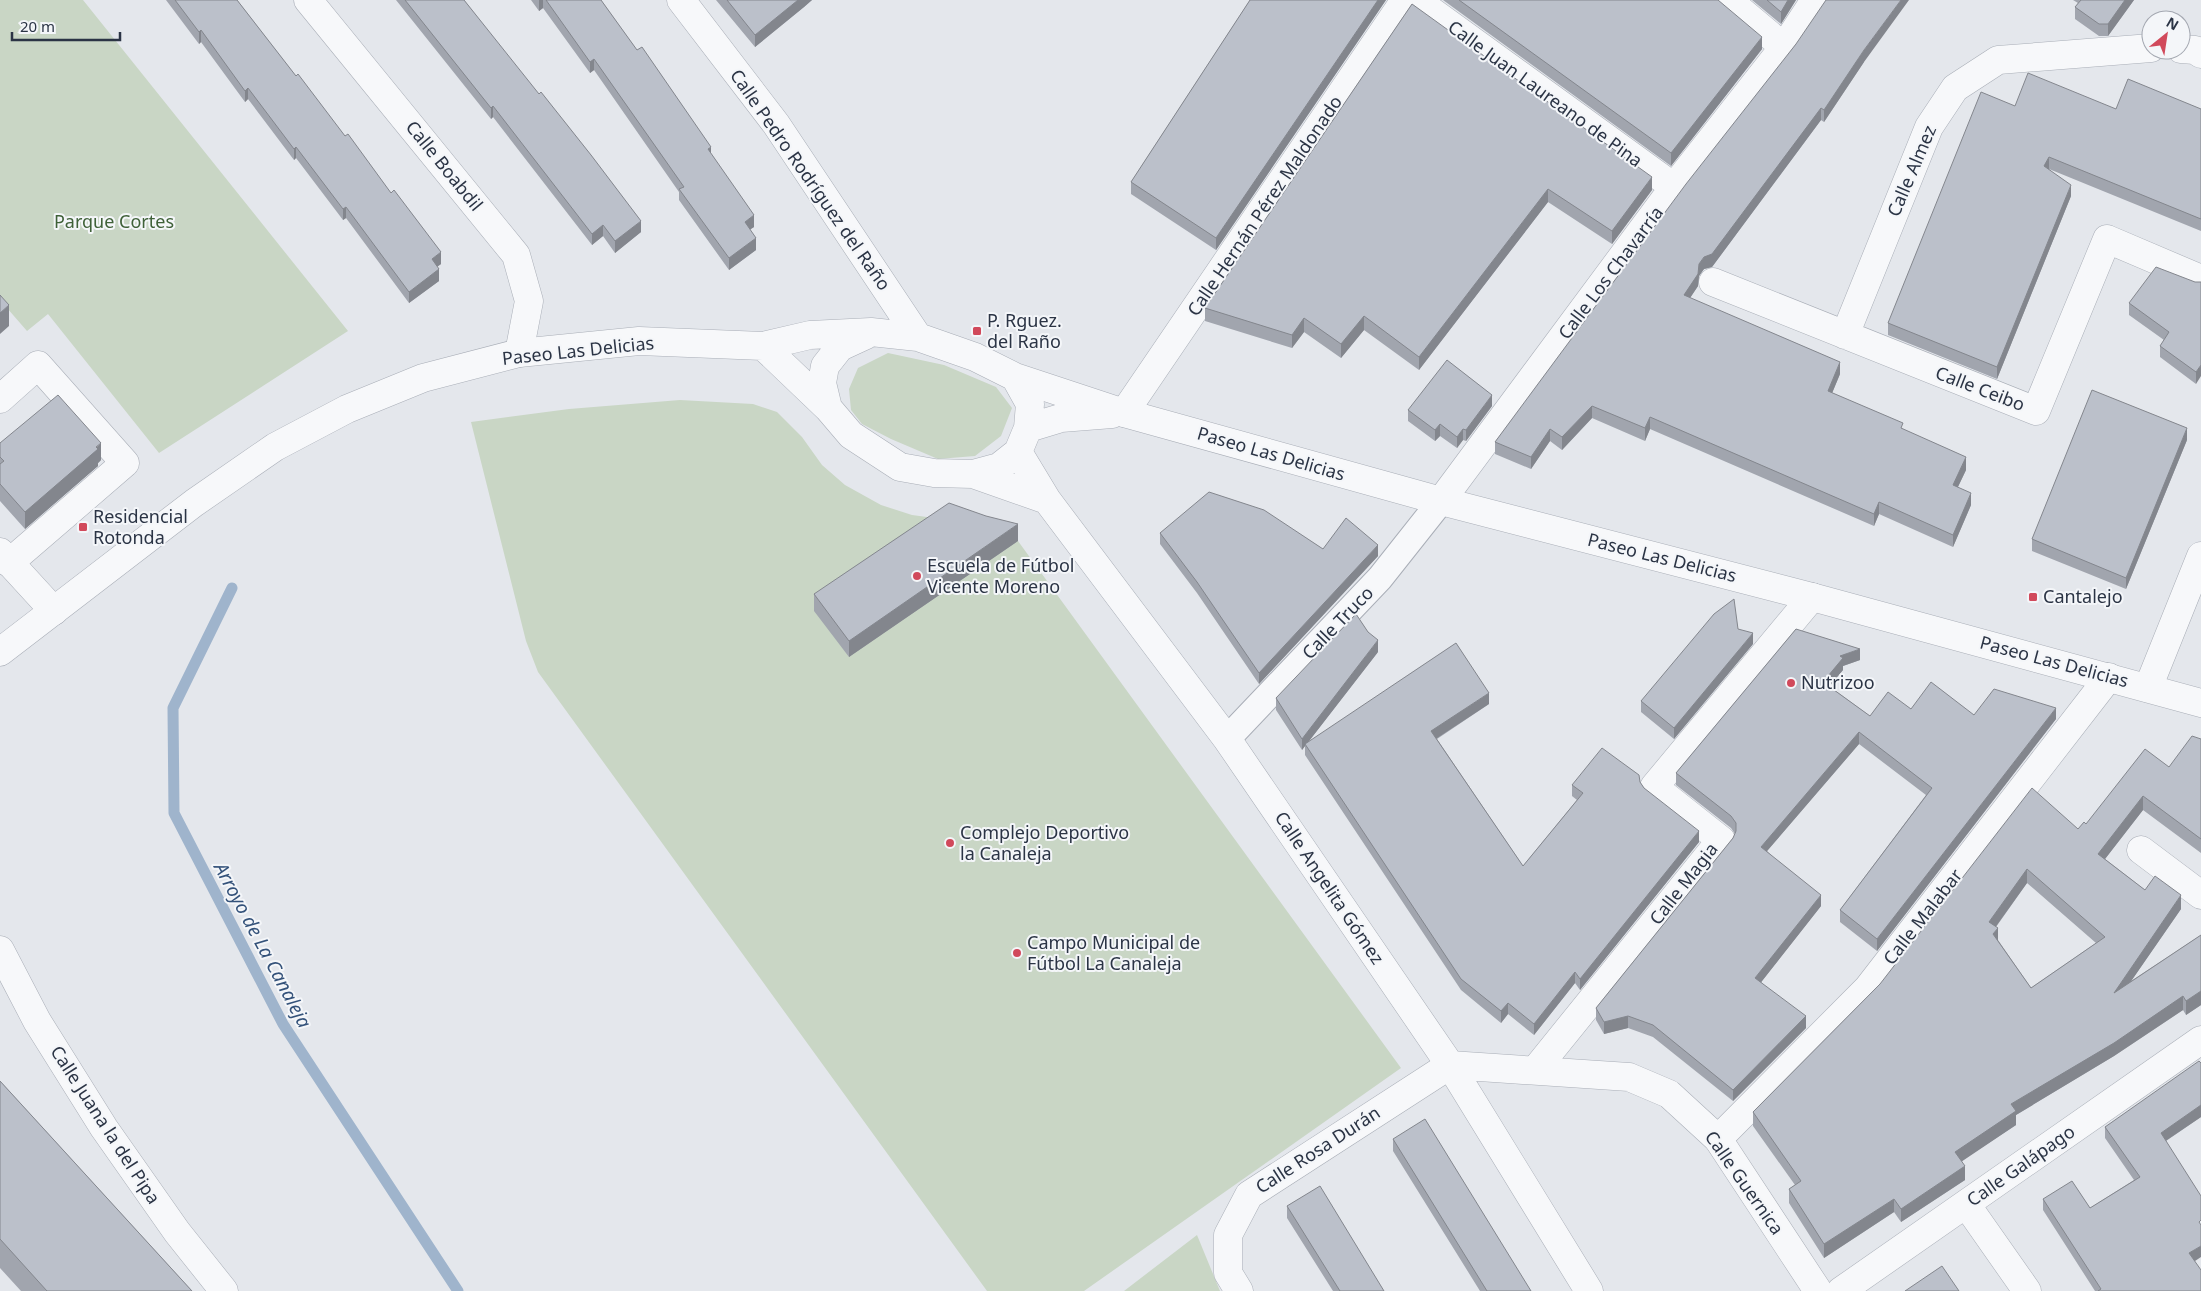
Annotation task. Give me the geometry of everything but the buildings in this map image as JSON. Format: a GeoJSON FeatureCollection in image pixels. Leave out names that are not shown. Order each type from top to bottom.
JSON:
{"type":"FeatureCollection","features":[{"type":"Feature","properties":{"kind":"street","name":"Calle Boabdil"},"geometry":{"type":"LineString","coordinates":[[308,0],[516,255],[529,301],[520,353]]}},
{"type":"Feature","properties":{"kind":"street","name":"Calle Pedro Rodríguez del Raño"},"geometry":{"type":"LineString","coordinates":[[681,0],[776,124],[918,337]]}},
{"type":"Feature","properties":{"kind":"street","name":"Calle Hernán Pérez Maldonado"},"geometry":{"type":"LineString","coordinates":[[1124,413],[1405,0]]}},
{"type":"Feature","properties":{"kind":"street","name":"Calle Juan Laureano de Pina"},"geometry":{"type":"LineString","coordinates":[[1416,0],[1674,187]]}},
{"type":"Feature","properties":{"kind":"street"},"geometry":{"type":"LineString","coordinates":[[1728,0],[1784,46]]}},
{"type":"Feature","properties":{"kind":"street","name":"Calle Los Chavarría"},"geometry":{"type":"LineString","coordinates":[[1441,501],[1674,187],[1784,46],[1815,0]]}},
{"type":"Feature","properties":{"kind":"street","name":"Calle Almez"},"geometry":{"type":"LineString","coordinates":[[1845,335],[1929,127],[1955,88],[1998,60],[2141,49]]}},
{"type":"Feature","properties":{"kind":"street","name":"Calle Ceibo"},"geometry":{"type":"LineString","coordinates":[[1713,282],[2036,411],[2107,239],[2201,279]]}},
{"type":"Feature","properties":{"kind":"street","name":"Paseo Las Delicias"},"geometry":{"type":"LineString","coordinates":[[0,652],[194,503],[275,447],[348,408],[423,378],[520,353],[639,341],[763,346],[810,335],[871,332]]}},
{"type":"Feature","properties":{"kind":"street"},"geometry":{"type":"LineString","coordinates":[[763,346],[828,408],[851,436],[900,466],[934,473],[973,474],[999,467],[1023,440],[1030,404],[1015,377],[975,357],[918,337],[871,332],[840,347],[826,366],[822,383],[828,408]]}},
{"type":"Feature","properties":{"kind":"street"},"geometry":{"type":"LineString","coordinates":[[0,399],[38,365],[125,463],[5,558],[54,611]]}},
{"type":"Feature","properties":{"kind":"street","name":"Paseo Las Delicias"},"geometry":{"type":"LineString","coordinates":[[1015,377],[1124,413],[1441,501],[1812,596],[2201,703]]}},
{"type":"Feature","properties":{"kind":"street","name":"Paseo Las Delicias"},"geometry":{"type":"LineString","coordinates":[[1023,440],[1061,418],[1124,413]]}},
{"type":"Feature","properties":{"kind":"street","name":"Calle Angelita Gómez"},"geometry":{"type":"LineString","coordinates":[[1023,440],[1047,500],[1227,739],[1450,1065],[1589,1291]]}},
{"type":"Feature","properties":{"kind":"street"},"geometry":{"type":"LineString","coordinates":[[973,474],[1047,500]]}},
{"type":"Feature","properties":{"kind":"street","name":"Calle Truco"},"geometry":{"type":"LineString","coordinates":[[1227,739],[1380,578],[1441,501]]}},
{"type":"Feature","properties":{"kind":"street"},"geometry":{"type":"LineString","coordinates":[[2148,688],[2201,556]]}},
{"type":"Feature","properties":{"kind":"street","name":"Calle Magia"},"geometry":{"type":"LineString","coordinates":[[1536,1069],[1721,840],[1654,787],[1812,596]]}},
{"type":"Feature","properties":{"kind":"street","name":"Calle Malabar"},"geometry":{"type":"LineString","coordinates":[[1718,1139],[1868,988],[2109,677]]}},
{"type":"Feature","properties":{"kind":"street"},"geometry":{"type":"LineString","coordinates":[[2141,850],[2201,895]]}},
{"type":"Feature","properties":{"kind":"street","name":"Calle Juana la del Pipa"},"geometry":{"type":"LineString","coordinates":[[0,950],[37,1021],[104,1128],[177,1232],[224,1291]]}},
{"type":"Feature","properties":{"kind":"street","name":"Calle Galápago"},"geometry":{"type":"LineString","coordinates":[[1840,1291],[2201,1040]]}},
{"type":"Feature","properties":{"kind":"street","name":"Calle Guernica"},"geometry":{"type":"LineString","coordinates":[[1450,1065],[1629,1076],[1669,1094],[1718,1139],[1818,1291]]}},
{"type":"Feature","properties":{"kind":"street","name":"Calle Rosa Durán"},"geometry":{"type":"LineString","coordinates":[[1239,1291],[1228,1273],[1228,1235],[1249,1195],[1450,1065]]}},
{"type":"Feature","properties":{"kind":"street"},"geometry":{"type":"LineString","coordinates":[[1966,1204],[2027,1291]]}},
{"type":"Feature","properties":{"kind":"green space","name":"Parque Cortes"},"geometry":{"type":"Polygon","coordinates":[[[0,0],[83,0],[348,331],[159,453],[48,314],[27,331],[0,300],[0,0]]]}},
{"type":"Feature","properties":{"kind":"green space"},"geometry":{"type":"Polygon","coordinates":[[[888,353],[944,365],[996,387],[1012,408],[1001,436],[975,456],[938,459],[862,424],[851,410],[849,389],[858,368],[888,353]]]}},
{"type":"Feature","properties":{"kind":"green space","name":"Complejo Deportivo la Canaleja"},"geometry":{"type":"Polygon","coordinates":[[[680,400],[753,404],[777,412],[802,437],[822,465],[845,485],[881,505],[912,515],[949,520],[986,533],[1018,541],[1401,1068],[1084,1291],[987,1291],[538,672],[526,641],[471,422],[569,409],[680,400]]]}},
{"type":"Feature","properties":{"kind":"green space"},"geometry":{"type":"Polygon","coordinates":[[[1197,1235],[1220,1291],[1124,1291],[1197,1235]]]}},
{"type":"Feature","properties":{"kind":"waterway","name":"Arroyo de La Canaleja"},"geometry":{"type":"LineString","coordinates":[[232,588],[173,708],[174,813],[283,1024],[458,1291]]}},
{"type":"Feature","properties":{"kind":"place","name":"P. Rguez. del Raño"},"geometry":{"type":"Point","coordinates":[977,331]}},
{"type":"Feature","properties":{"kind":"place","name":"Residencial Rotonda"},"geometry":{"type":"Point","coordinates":[83,527]}},
{"type":"Feature","properties":{"kind":"place","name":"Escuela de Fútbol Vicente Moreno"},"geometry":{"type":"Point","coordinates":[917,576]}},
{"type":"Feature","properties":{"kind":"place","name":"Cantalejo"},"geometry":{"type":"Point","coordinates":[2033,597]}},
{"type":"Feature","properties":{"kind":"place","name":"Nutrizoo"},"geometry":{"type":"Point","coordinates":[1791,683]}},
{"type":"Feature","properties":{"kind":"place","name":"Complejo Deportivo la Canaleja"},"geometry":{"type":"Point","coordinates":[950,843]}},
{"type":"Feature","properties":{"kind":"place","name":"Campo Municipal de Fútbol La Canaleja"},"geometry":{"type":"Point","coordinates":[1017,953]}}]}
